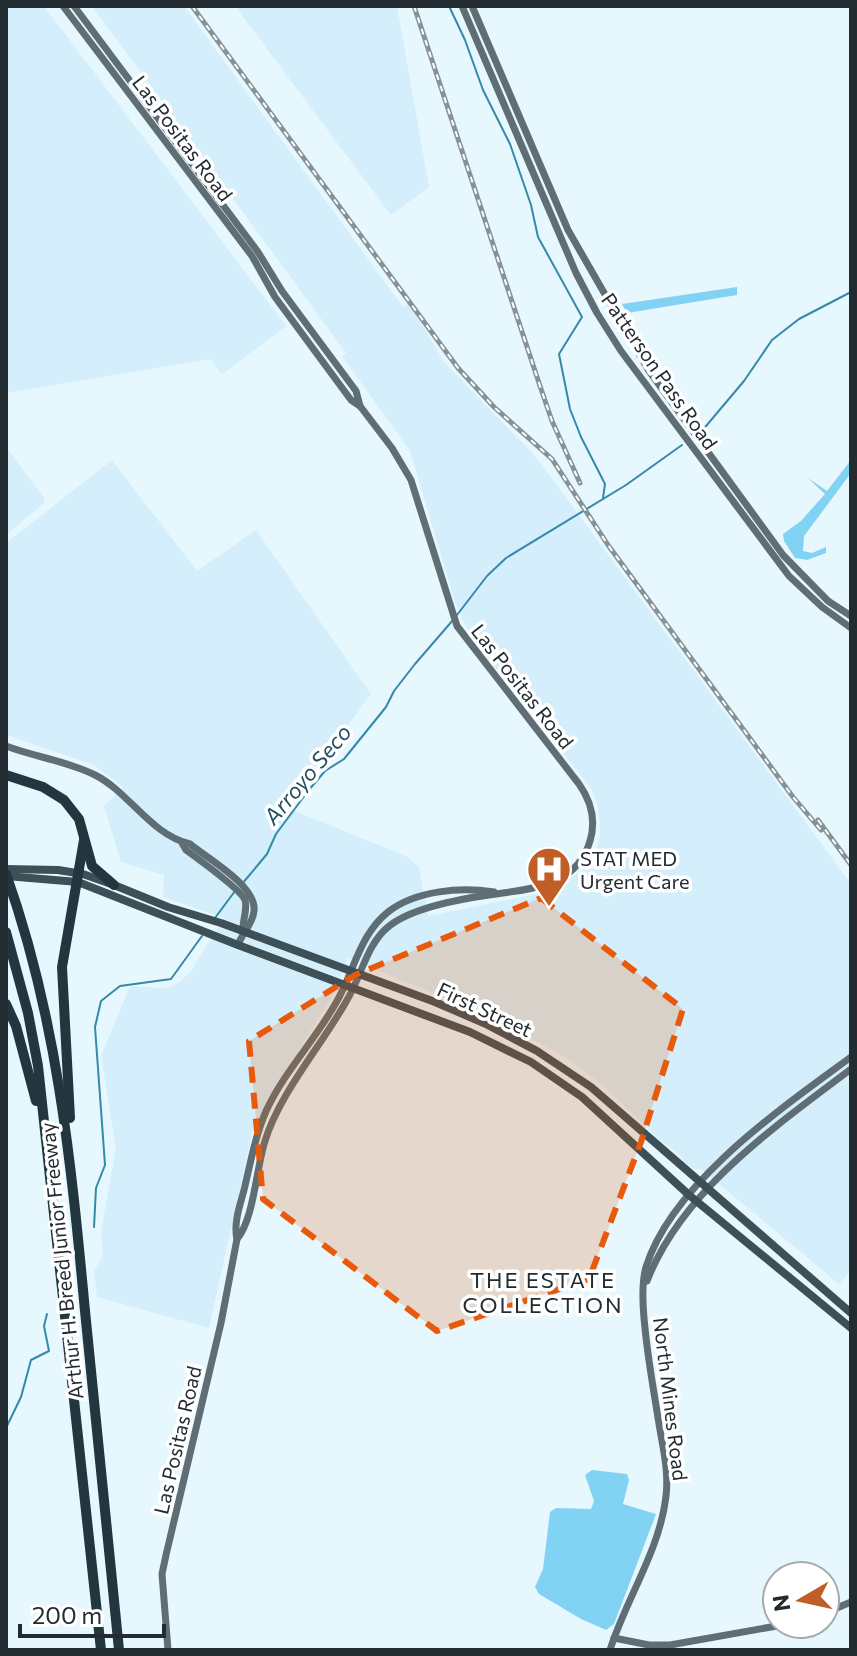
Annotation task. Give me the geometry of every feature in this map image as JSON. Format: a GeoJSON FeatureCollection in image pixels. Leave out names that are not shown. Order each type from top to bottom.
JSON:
{"type":"FeatureCollection","features":[{"type":"Feature","properties":{"kind":"highway"},"geometry":{"type":"LineString","coordinates":[[6,775],[43,787],[64,800],[79,819],[92,866],[114,885]]}},
{"type":"Feature","properties":{"kind":"highway"},"geometry":{"type":"LineString","coordinates":[[72,1180],[74,1152],[62,967],[84,840]]}},
{"type":"Feature","properties":{"kind":"highway","name":"Arthur H. Breed Junior Freeway"},"geometry":{"type":"LineString","coordinates":[[6,873],[46,1008],[72,1180],[119,1650]]}},
{"type":"Feature","properties":{"kind":"highway","name":"Arthur H. Breed Junior Freeway"},"geometry":{"type":"LineString","coordinates":[[6,932],[28,1013],[38,1066],[101,1650]]}},
{"type":"Feature","properties":{"kind":"highway"},"geometry":{"type":"LineString","coordinates":[[6,1004],[20,1039],[43,1128]]}},
{"type":"Feature","properties":{"kind":"main road","name":"Las Positas Road"},"geometry":{"type":"LineString","coordinates":[[63,6],[252,256],[275,297],[351,400],[360,406],[392,448],[411,480],[448,607],[461,634],[579,784],[592,810],[592,835],[581,860],[569,874],[550,885],[500,893],[463,890],[404,903],[386,914],[369,932],[356,974],[320,1045],[271,1124],[244,1231],[237,1239],[221,1323],[162,1574],[168,1650]]}},
{"type":"Feature","properties":{"kind":"main road","name":"Las Positas Road"},"geometry":{"type":"LineString","coordinates":[[74,6],[258,252],[282,291],[356,391],[360,406]]}},
{"type":"Feature","properties":{"kind":"main road","name":"Patterson Pass Road"},"geometry":{"type":"LineString","coordinates":[[462,6],[586,294],[621,351],[789,576],[822,607],[851,628]]}},
{"type":"Feature","properties":{"kind":"main road","name":"Patterson Pass Road"},"geometry":{"type":"LineString","coordinates":[[472,6],[568,230],[630,342],[783,555],[828,601],[851,616]]}},
{"type":"Feature","properties":{"kind":"main road"},"geometry":{"type":"LineString","coordinates":[[6,746],[95,775],[144,816],[182,842],[190,844],[254,900],[252,921],[243,931],[238,945]]}},
{"type":"Feature","properties":{"kind":"main road","name":"First Street"},"geometry":{"type":"LineString","coordinates":[[6,873],[78,878],[114,885],[463,1014],[537,1051],[591,1087],[851,1313]]}},
{"type":"Feature","properties":{"kind":"main road","name":"First Street"},"geometry":{"type":"LineString","coordinates":[[78,878],[238,945],[470,1032],[548,1072],[582,1097],[689,1195],[851,1328]]}},
{"type":"Feature","properties":{"kind":"main road","name":"North Mines Road"},"geometry":{"type":"LineString","coordinates":[[610,1650],[652,1546],[666,1496],[665,1461],[643,1313],[645,1271],[654,1248],[664,1228],[689,1195],[735,1145],[851,1057]]}},
{"type":"Feature","properties":{"kind":"main road","name":"North Mines Road"},"geometry":{"type":"LineString","coordinates":[[645,1287],[660,1249],[671,1232],[739,1156],[851,1069]]}},
{"type":"Feature","properties":{"kind":"main road"},"geometry":{"type":"LineString","coordinates":[[614,1638],[649,1645],[670,1645],[761,1629]]}},
{"type":"Feature","properties":{"kind":"highlighted area"},"geometry":{"type":"Polygon","coordinates":[[[541,898],[683,1009],[641,1142],[589,1279],[437,1331],[263,1199],[249,1041],[355,975],[541,898]]]}},
{"type":"Feature","properties":{"kind":"shaded area"},"geometry":{"type":"Polygon","coordinates":[[[6,6],[44,6],[286,326],[225,372],[221,374],[211,359],[6,393],[6,6]]]}},
{"type":"Feature","properties":{"kind":"shaded area"},"geometry":{"type":"Polygon","coordinates":[[[92,6],[184,6],[403,307],[409,303],[444,362],[536,457],[851,884],[851,1270],[839,1284],[701,1169],[684,1162],[598,1081],[571,1061],[500,1021],[348,958],[332,997],[269,1096],[252,1133],[209,1328],[97,1297],[94,1271],[103,1255],[101,1231],[116,1148],[101,1056],[130,986],[162,988],[181,981],[191,971],[224,918],[163,897],[164,875],[121,862],[104,806],[123,787],[94,765],[6,735],[6,543],[112,460],[197,571],[256,530],[371,694],[311,775],[280,805],[406,856],[419,867],[428,916],[546,892],[565,882],[584,869],[594,854],[600,837],[600,821],[591,788],[475,642],[464,622],[455,602],[410,451],[342,356],[346,353],[92,6]]]}},
{"type":"Feature","properties":{"kind":"shaded area"},"geometry":{"type":"Polygon","coordinates":[[[235,6],[397,6],[429,187],[391,215],[235,6]]]}},
{"type":"Feature","properties":{"kind":"shaded area"},"geometry":{"type":"Polygon","coordinates":[[[737,287],[737,295],[627,313],[622,304],[737,287]]]}},
{"type":"Feature","properties":{"kind":"shaded area"},"geometry":{"type":"Polygon","coordinates":[[[6,447],[45,502],[6,535],[6,447]]]}},
{"type":"Feature","properties":{"kind":"shaded area"},"geometry":{"type":"Polygon","coordinates":[[[851,460],[851,473],[804,536],[803,551],[812,553],[826,547],[826,553],[807,560],[795,558],[783,534],[801,521],[825,494],[808,478],[827,491],[851,460]]]}},
{"type":"Feature","properties":{"kind":"shaded area"},"geometry":{"type":"Polygon","coordinates":[[[592,1470],[627,1474],[629,1480],[623,1504],[656,1514],[614,1624],[606,1630],[539,1594],[535,1587],[543,1569],[550,1512],[556,1508],[591,1509],[594,1501],[585,1475],[592,1470]]]}},
{"type":"Feature","properties":{"kind":"waterway"},"geometry":{"type":"LineString","coordinates":[[449,6],[483,90],[510,144],[531,205],[538,237],[582,317],[559,354],[570,409],[605,484],[603,498]]}},
{"type":"Feature","properties":{"kind":"waterway","name":"Arroyo Seco"},"geometry":{"type":"LineString","coordinates":[[701,432],[744,381],[772,340],[799,319],[851,292]]}},
{"type":"Feature","properties":{"kind":"waterway","name":"Arroyo Seco"},"geometry":{"type":"LineString","coordinates":[[457,615],[487,576],[506,558],[626,485],[682,445]]}},
{"type":"Feature","properties":{"kind":"waterway","name":"Arroyo Seco"},"geometry":{"type":"LineString","coordinates":[[242,884],[267,854],[276,834],[308,791],[325,771],[344,759],[386,707],[415,664],[453,620]]}},
{"type":"Feature","properties":{"kind":"waterway","name":"Arroyo Seco"},"geometry":{"type":"LineString","coordinates":[[215,918],[235,891]]}},
{"type":"Feature","properties":{"kind":"waterway","name":"Arroyo Seco"},"geometry":{"type":"LineString","coordinates":[[94,1227],[96,1188],[105,1165],[95,1027],[101,1001],[120,986],[171,979],[202,936]]}},
{"type":"Feature","properties":{"kind":"waterway","name":"Arroyo Seco"},"geometry":{"type":"LineString","coordinates":[[6,1428],[21,1397],[31,1360],[49,1351],[44,1326],[47,1314]]}},
{"type":"Feature","properties":{"kind":"railway"},"geometry":{"type":"LineString","coordinates":[[192,6],[458,368],[494,407],[552,459],[608,545],[793,797],[821,830]]}},
{"type":"Feature","properties":{"kind":"railway"},"geometry":{"type":"LineString","coordinates":[[414,6],[552,421],[580,483]]}},
{"type":"Feature","properties":{"kind":"railway"},"geometry":{"type":"LineString","coordinates":[[818,820],[851,865]]}},
{"type":"Feature","properties":{"kind":"place","name":"STAT MED Urgent Care"},"geometry":{"type":"Point","coordinates":[549,908]}},
{"type":"Feature","properties":{"kind":"district","name":"THE ESTATE COLLECTION"},"geometry":{"type":"Point","coordinates":[543,1292]}}]}
